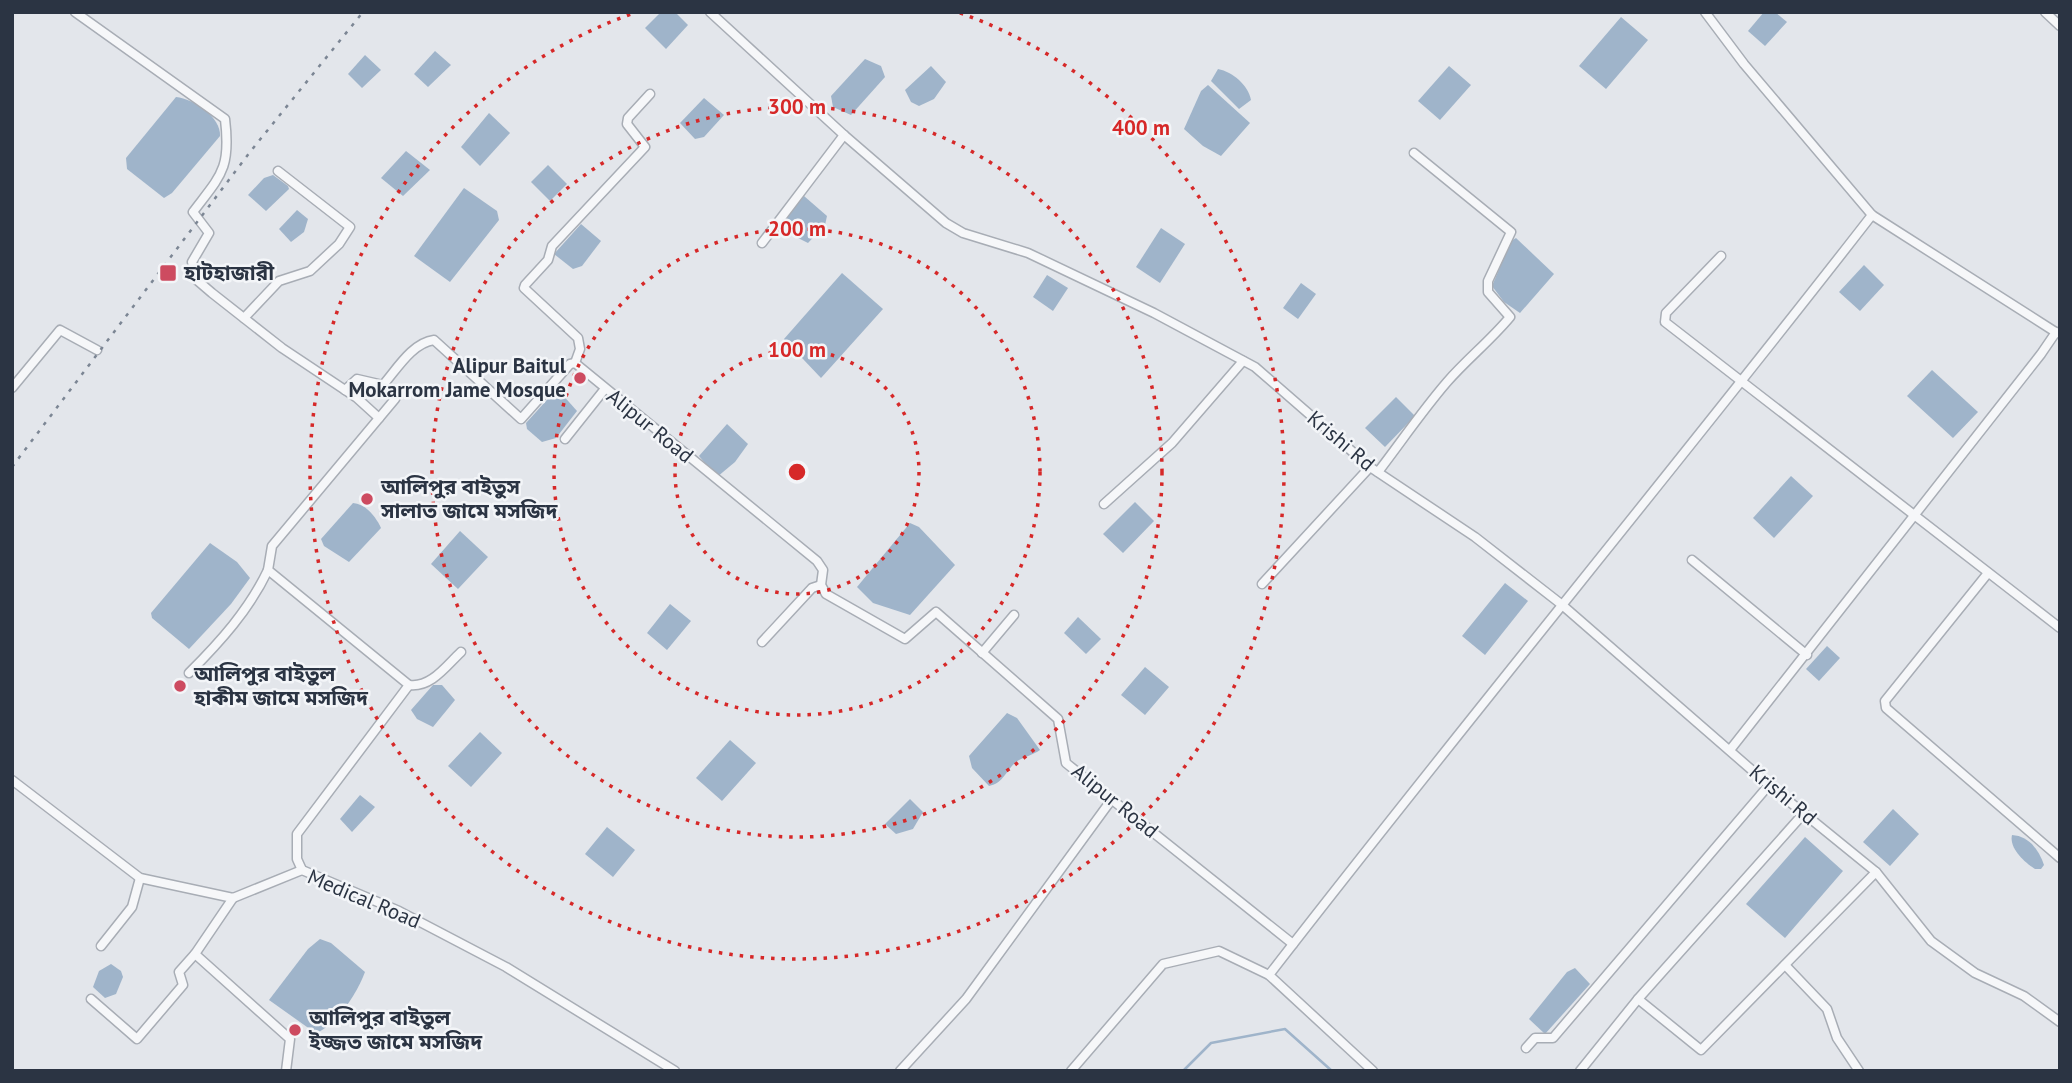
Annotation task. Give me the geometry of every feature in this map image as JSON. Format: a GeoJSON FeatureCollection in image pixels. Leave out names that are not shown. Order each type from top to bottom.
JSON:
{"type":"FeatureCollection","features":[{"type":"Feature","properties":{"kind":"street"},"geometry":{"type":"LineString","coordinates":[[75,12],[225,119],[228,142],[223,171],[192,212],[208,233],[192,262],[198,281],[282,348],[345,390],[379,418]]}},
{"type":"Feature","properties":{"kind":"street","name":"Krishi Rd"},"geometry":{"type":"LineString","coordinates":[[710,12],[844,135],[946,223],[963,233],[1028,253],[1154,313],[1255,367],[1374,470],[1475,537],[1561,604],[1769,785],[1876,872],[1931,941],[1975,973],[2024,996],[2060,1022]]}},
{"type":"Feature","properties":{"kind":"street"},"geometry":{"type":"LineString","coordinates":[[1705,12],[1744,64],[1872,215],[2058,333],[1730,750]]}},
{"type":"Feature","properties":{"kind":"street"},"geometry":{"type":"LineString","coordinates":[[2045,12],[2060,26]]}},
{"type":"Feature","properties":{"kind":"street"},"geometry":{"type":"LineString","coordinates":[[383,385],[413,350],[425,341],[434,340],[521,419],[570,364],[575,363],[580,348],[578,338],[524,288],[548,260],[552,246],[645,147],[627,124],[628,118],[650,94]]}},
{"type":"Feature","properties":{"kind":"street"},"geometry":{"type":"LineString","coordinates":[[762,243],[844,135]]}},
{"type":"Feature","properties":{"kind":"street"},"geometry":{"type":"LineString","coordinates":[[1262,584],[1374,470],[1446,384],[1484,348],[1510,317],[1488,292],[1488,281],[1511,232],[1414,153]]}},
{"type":"Feature","properties":{"kind":"street"},"geometry":{"type":"LineString","coordinates":[[244,318],[279,281],[310,271],[339,244],[350,227],[278,171]]}},
{"type":"Feature","properties":{"kind":"street"},"geometry":{"type":"LineString","coordinates":[[1269,975],[1872,215]]}},
{"type":"Feature","properties":{"kind":"street"},"geometry":{"type":"LineString","coordinates":[[1721,256],[1664,318],[1913,516],[2060,628]]}},
{"type":"Feature","properties":{"kind":"street"},"geometry":{"type":"LineString","coordinates":[[12,388],[60,330],[97,350]]}},
{"type":"Feature","properties":{"kind":"street"},"geometry":{"type":"LineString","coordinates":[[1104,504],[1172,443],[1243,361]]}},
{"type":"Feature","properties":{"kind":"street","name":"Alipur Road"},"geometry":{"type":"LineString","coordinates":[[575,363],[604,390],[650,423],[817,561],[823,570],[821,584],[826,594],[836,601],[905,639],[936,612],[1058,719],[1066,763],[1293,944]]}},
{"type":"Feature","properties":{"kind":"street"},"geometry":{"type":"LineString","coordinates":[[189,673],[226,636],[258,590],[268,570],[272,546],[395,399],[383,385],[357,379],[345,390]]}},
{"type":"Feature","properties":{"kind":"street"},"geometry":{"type":"LineString","coordinates":[[565,439],[604,390]]}},
{"type":"Feature","properties":{"kind":"street"},"geometry":{"type":"LineString","coordinates":[[1692,560],[1807,655]]}},
{"type":"Feature","properties":{"kind":"street"},"geometry":{"type":"LineString","coordinates":[[268,570],[409,685],[428,683],[461,652]]}},
{"type":"Feature","properties":{"kind":"street"},"geometry":{"type":"LineString","coordinates":[[1988,573],[1891,693],[1885,701],[1886,708],[2060,858]]}},
{"type":"Feature","properties":{"kind":"street"},"geometry":{"type":"LineString","coordinates":[[762,642],[812,588],[821,584]]}},
{"type":"Feature","properties":{"kind":"street"},"geometry":{"type":"LineString","coordinates":[[982,653],[1014,615]]}},
{"type":"Feature","properties":{"kind":"street"},"geometry":{"type":"LineString","coordinates":[[302,870],[297,859],[297,834],[409,685]]}},
{"type":"Feature","properties":{"kind":"street"},"geometry":{"type":"LineString","coordinates":[[12,780],[140,878],[233,898],[195,954],[179,972],[183,985],[137,1039],[91,999]]}},
{"type":"Feature","properties":{"kind":"street"},"geometry":{"type":"LineString","coordinates":[[1526,1048],[1535,1038],[1553,1038],[1769,785]]}},
{"type":"Feature","properties":{"kind":"street"},"geometry":{"type":"LineString","coordinates":[[900,1071],[966,999],[1111,799]]}},
{"type":"Feature","properties":{"kind":"street"},"geometry":{"type":"LineString","coordinates":[[1580,1071],[1638,999],[1804,813]]}},
{"type":"Feature","properties":{"kind":"street","name":"Medical Road"},"geometry":{"type":"LineString","coordinates":[[233,898],[302,870],[399,911],[506,967],[675,1071]]}},
{"type":"Feature","properties":{"kind":"street"},"geometry":{"type":"LineString","coordinates":[[1638,999],[1701,1050],[1876,872]]}},
{"type":"Feature","properties":{"kind":"street"},"geometry":{"type":"LineString","coordinates":[[101,946],[132,906],[140,878]]}},
{"type":"Feature","properties":{"kind":"street"},"geometry":{"type":"LineString","coordinates":[[1071,1071],[1163,964],[1219,951],[1269,975],[1367,1069]]}},
{"type":"Feature","properties":{"kind":"street"},"geometry":{"type":"LineString","coordinates":[[195,954],[290,1039],[286,1071]]}},
{"type":"Feature","properties":{"kind":"street"},"geometry":{"type":"LineString","coordinates":[[1785,965],[1827,1009],[1837,1038],[1859,1071]]}},
{"type":"Feature","properties":{"kind":"water"},"geometry":{"type":"Polygon","coordinates":[[[661,12],[675,12],[688,25],[666,49],[645,28],[661,12]]]}},
{"type":"Feature","properties":{"kind":"water"},"geometry":{"type":"Polygon","coordinates":[[[1764,12],[1775,12],[1787,22],[1765,46],[1748,31],[1764,12]]]}},
{"type":"Feature","properties":{"kind":"water"},"geometry":{"type":"Polygon","coordinates":[[[1621,17],[1648,40],[1606,89],[1579,66],[1621,17]]]}},
{"type":"Feature","properties":{"kind":"water"},"geometry":{"type":"Polygon","coordinates":[[[435,51],[451,65],[428,87],[414,74],[435,51]]]}},
{"type":"Feature","properties":{"kind":"water"},"geometry":{"type":"Polygon","coordinates":[[[365,55],[381,70],[362,88],[348,74],[365,55]]]}},
{"type":"Feature","properties":{"kind":"water"},"geometry":{"type":"Polygon","coordinates":[[[865,59],[881,66],[885,77],[851,115],[833,107],[831,96],[865,59]]]}},
{"type":"Feature","properties":{"kind":"water"},"geometry":{"type":"Polygon","coordinates":[[[931,66],[946,82],[934,99],[919,106],[911,102],[905,90],[931,66]]]}},
{"type":"Feature","properties":{"kind":"water"},"geometry":{"type":"Polygon","coordinates":[[[1449,66],[1471,85],[1440,120],[1418,101],[1449,66]]]}},
{"type":"Feature","properties":{"kind":"water"},"geometry":{"type":"Polygon","coordinates":[[[1218,69],[1239,80],[1247,89],[1251,100],[1239,109],[1211,81],[1218,69]]]}},
{"type":"Feature","properties":{"kind":"water"},"geometry":{"type":"Polygon","coordinates":[[[1208,85],[1250,123],[1221,156],[1203,146],[1184,129],[1201,91],[1208,85]]]}},
{"type":"Feature","properties":{"kind":"water"},"geometry":{"type":"Polygon","coordinates":[[[176,97],[191,101],[205,110],[216,122],[220,136],[172,193],[164,198],[127,169],[126,158],[176,97]]]}},
{"type":"Feature","properties":{"kind":"water"},"geometry":{"type":"Polygon","coordinates":[[[704,98],[724,115],[704,137],[695,139],[680,123],[704,98]]]}},
{"type":"Feature","properties":{"kind":"water"},"geometry":{"type":"Polygon","coordinates":[[[489,113],[510,133],[480,166],[461,147],[489,113]]]}},
{"type":"Feature","properties":{"kind":"water"},"geometry":{"type":"Polygon","coordinates":[[[406,151],[430,170],[403,196],[381,178],[406,151]]]}},
{"type":"Feature","properties":{"kind":"water"},"geometry":{"type":"Polygon","coordinates":[[[548,165],[567,184],[550,201],[531,182],[548,165]]]}},
{"type":"Feature","properties":{"kind":"water"},"geometry":{"type":"Polygon","coordinates":[[[273,175],[289,189],[266,211],[248,195],[264,178],[273,175]]]}},
{"type":"Feature","properties":{"kind":"water"},"geometry":{"type":"Polygon","coordinates":[[[464,188],[497,211],[499,220],[450,282],[414,256],[464,188]]]}},
{"type":"Feature","properties":{"kind":"water"},"geometry":{"type":"Polygon","coordinates":[[[804,196],[827,216],[825,225],[808,243],[788,233],[784,218],[804,196]]]}},
{"type":"Feature","properties":{"kind":"water"},"geometry":{"type":"Polygon","coordinates":[[[297,210],[308,219],[304,232],[291,242],[279,229],[297,210]]]}},
{"type":"Feature","properties":{"kind":"water"},"geometry":{"type":"Polygon","coordinates":[[[581,224],[601,241],[582,266],[573,269],[554,254],[581,224]]]}},
{"type":"Feature","properties":{"kind":"water"},"geometry":{"type":"Polygon","coordinates":[[[1161,228],[1185,244],[1160,283],[1136,267],[1161,228]]]}},
{"type":"Feature","properties":{"kind":"water"},"geometry":{"type":"Polygon","coordinates":[[[1516,238],[1554,274],[1520,313],[1504,302],[1492,286],[1511,241],[1516,238]]]}},
{"type":"Feature","properties":{"kind":"water"},"geometry":{"type":"Polygon","coordinates":[[[1864,265],[1884,285],[1860,311],[1839,292],[1864,265]]]}},
{"type":"Feature","properties":{"kind":"water"},"geometry":{"type":"Polygon","coordinates":[[[842,273],[883,309],[821,378],[784,339],[842,273]]]}},
{"type":"Feature","properties":{"kind":"water"},"geometry":{"type":"Polygon","coordinates":[[[1047,275],[1068,288],[1053,311],[1033,297],[1047,275]]]}},
{"type":"Feature","properties":{"kind":"water"},"geometry":{"type":"Polygon","coordinates":[[[1301,283],[1316,294],[1298,319],[1283,308],[1301,283]]]}},
{"type":"Feature","properties":{"kind":"water"},"geometry":{"type":"Polygon","coordinates":[[[1932,370],[1978,412],[1953,438],[1907,396],[1932,370]]]}},
{"type":"Feature","properties":{"kind":"water"},"geometry":{"type":"Polygon","coordinates":[[[555,391],[561,393],[577,411],[556,438],[542,442],[527,429],[526,423],[555,391]]]}},
{"type":"Feature","properties":{"kind":"water"},"geometry":{"type":"Polygon","coordinates":[[[1396,397],[1415,416],[1385,447],[1365,428],[1396,397]]]}},
{"type":"Feature","properties":{"kind":"water"},"geometry":{"type":"Polygon","coordinates":[[[727,424],[748,444],[735,462],[717,477],[699,456],[727,424]]]}},
{"type":"Feature","properties":{"kind":"water"},"geometry":{"type":"Polygon","coordinates":[[[1791,476],[1813,496],[1774,538],[1753,518],[1791,476]]]}},
{"type":"Feature","properties":{"kind":"water"},"geometry":{"type":"Polygon","coordinates":[[[1135,502],[1154,521],[1123,553],[1103,534],[1135,502]]]}},
{"type":"Feature","properties":{"kind":"water"},"geometry":{"type":"Polygon","coordinates":[[[353,503],[370,512],[381,528],[349,562],[324,546],[321,539],[353,503]]]}},
{"type":"Feature","properties":{"kind":"water"},"geometry":{"type":"Polygon","coordinates":[[[910,523],[919,527],[955,565],[910,615],[873,603],[857,587],[910,523]]]}},
{"type":"Feature","properties":{"kind":"water"},"geometry":{"type":"Polygon","coordinates":[[[460,531],[488,557],[458,589],[431,564],[460,531]]]}},
{"type":"Feature","properties":{"kind":"water"},"geometry":{"type":"Polygon","coordinates":[[[210,543],[237,562],[250,578],[231,604],[189,649],[152,618],[151,613],[210,543]]]}},
{"type":"Feature","properties":{"kind":"water"},"geometry":{"type":"Polygon","coordinates":[[[1505,583],[1528,601],[1485,655],[1462,636],[1505,583]]]}},
{"type":"Feature","properties":{"kind":"water"},"geometry":{"type":"Polygon","coordinates":[[[670,604],[691,621],[667,650],[647,633],[670,604]]]}},
{"type":"Feature","properties":{"kind":"water"},"geometry":{"type":"Polygon","coordinates":[[[1078,617],[1101,639],[1086,654],[1064,633],[1078,617]]]}},
{"type":"Feature","properties":{"kind":"water"},"geometry":{"type":"Polygon","coordinates":[[[1827,646],[1840,658],[1819,681],[1806,669],[1827,646]]]}},
{"type":"Feature","properties":{"kind":"water"},"geometry":{"type":"Polygon","coordinates":[[[1145,667],[1169,687],[1145,715],[1121,695],[1145,667]]]}},
{"type":"Feature","properties":{"kind":"water"},"geometry":{"type":"Polygon","coordinates":[[[433,685],[442,685],[455,700],[433,727],[417,719],[411,710],[433,685]]]}},
{"type":"Feature","properties":{"kind":"water"},"geometry":{"type":"Polygon","coordinates":[[[1007,713],[1017,718],[1040,750],[1019,760],[999,782],[989,786],[972,768],[969,756],[1007,713]]]}},
{"type":"Feature","properties":{"kind":"water"},"geometry":{"type":"Polygon","coordinates":[[[480,732],[502,753],[471,787],[448,766],[480,732]]]}},
{"type":"Feature","properties":{"kind":"water"},"geometry":{"type":"Polygon","coordinates":[[[730,740],[756,763],[722,801],[696,778],[730,740]]]}},
{"type":"Feature","properties":{"kind":"water"},"geometry":{"type":"Polygon","coordinates":[[[360,795],[375,807],[352,832],[340,819],[360,795]]]}},
{"type":"Feature","properties":{"kind":"water"},"geometry":{"type":"Polygon","coordinates":[[[910,799],[923,812],[913,829],[896,834],[885,824],[910,799]]]}},
{"type":"Feature","properties":{"kind":"water"},"geometry":{"type":"Polygon","coordinates":[[[1893,809],[1919,834],[1890,866],[1863,842],[1893,809]]]}},
{"type":"Feature","properties":{"kind":"water"},"geometry":{"type":"Polygon","coordinates":[[[607,827],[635,850],[613,877],[585,854],[607,827]]]}},
{"type":"Feature","properties":{"kind":"water"},"geometry":{"type":"Polygon","coordinates":[[[2012,835],[2033,845],[2044,865],[2041,869],[2035,869],[2018,854],[2012,835]]]}},
{"type":"Feature","properties":{"kind":"water"},"geometry":{"type":"Polygon","coordinates":[[[1805,837],[1843,871],[1785,938],[1746,904],[1805,837]]]}},
{"type":"Feature","properties":{"kind":"water"},"geometry":{"type":"Polygon","coordinates":[[[320,939],[331,943],[365,972],[346,1006],[334,1021],[319,1032],[307,1027],[269,1000],[308,949],[320,939]]]}},
{"type":"Feature","properties":{"kind":"water"},"geometry":{"type":"Polygon","coordinates":[[[111,964],[121,971],[123,977],[116,994],[105,998],[93,987],[99,971],[111,964]]]}},
{"type":"Feature","properties":{"kind":"water"},"geometry":{"type":"Polygon","coordinates":[[[1575,968],[1590,984],[1545,1034],[1529,1019],[1567,972],[1575,968]]]}},
{"type":"Feature","properties":{"kind":"waterway"},"geometry":{"type":"LineString","coordinates":[[1183,1071],[1211,1043],[1285,1029],[1332,1071]]}},
{"type":"Feature","properties":{"kind":"railway"},"geometry":{"type":"LineString","coordinates":[[12,467],[250,152],[363,12]]}},
{"type":"Feature","properties":{"kind":"place","name":"হাটহাজারী"},"geometry":{"type":"Point","coordinates":[168,273]}},
{"type":"Feature","properties":{"kind":"place","name":"Alipur Baitul Mokarrom Jame Mosque"},"geometry":{"type":"Point","coordinates":[580,378]}},
{"type":"Feature","properties":{"kind":"place","name":"আলিপুর বাইতুস সালাত জামে মসজিদ"},"geometry":{"type":"Point","coordinates":[367,499]}},
{"type":"Feature","properties":{"kind":"place","name":"আলিপুর বাইতুল হাকীম জামে মসজিদ"},"geometry":{"type":"Point","coordinates":[180,686]}},
{"type":"Feature","properties":{"kind":"place","name":"আলিপুর বাইতুল ইজ্জত জামে মসজিদ"},"geometry":{"type":"Point","coordinates":[295,1030]}}]}
